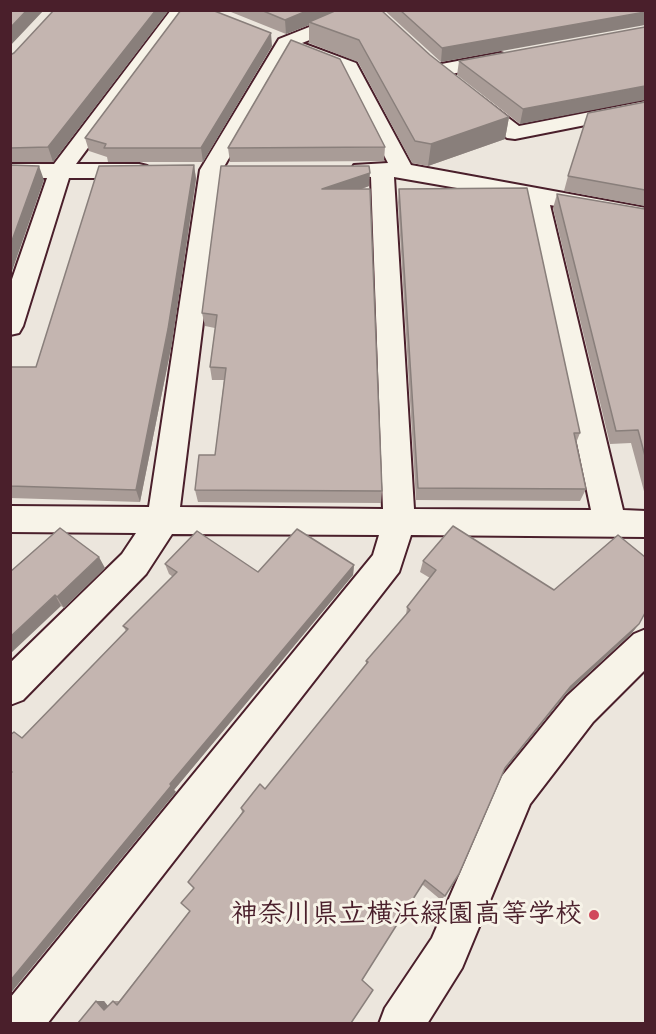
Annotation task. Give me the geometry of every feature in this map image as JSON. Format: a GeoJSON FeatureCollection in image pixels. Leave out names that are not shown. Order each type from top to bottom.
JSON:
{"type":"FeatureCollection","features":[{"type":"Feature","properties":{"kind":"street"},"geometry":{"type":"LineString","coordinates":[[10,326],[60,171],[181,10]]}},
{"type":"Feature","properties":{"kind":"street"},"geometry":{"type":"LineString","coordinates":[[10,688],[134,564],[163,520],[211,170],[276,39],[370,10],[387,26]]}},
{"type":"Feature","properties":{"kind":"street"},"geometry":{"type":"LineString","coordinates":[[18,1023],[387,562],[399,522],[393,170],[349,67],[276,39]]}},
{"type":"Feature","properties":{"kind":"street"},"geometry":{"type":"LineString","coordinates":[[420,56],[515,133],[645,107]]}},
{"type":"Feature","properties":{"kind":"street"},"geometry":{"type":"LineString","coordinates":[[436,71],[516,56]]}},
{"type":"Feature","properties":{"kind":"street"},"geometry":{"type":"LineString","coordinates":[[10,171],[164,170]]}},
{"type":"Feature","properties":{"kind":"street"},"geometry":{"type":"LineString","coordinates":[[336,170],[393,170],[645,216]]}},
{"type":"Feature","properties":{"kind":"street"},"geometry":{"type":"LineString","coordinates":[[536,195],[610,524]]}},
{"type":"Feature","properties":{"kind":"street"},"geometry":{"type":"LineString","coordinates":[[10,519],[645,524]]}},
{"type":"Feature","properties":{"kind":"street"},"geometry":{"type":"LineString","coordinates":[[401,1023],[447,953],[516,790],[580,709],[645,645]]}},
{"type":"Feature","properties":{"kind":"building"},"geometry":{"type":"Polygon","coordinates":[[[10,10],[27,10],[10,28],[10,10]]]}},
{"type":"Feature","properties":{"kind":"building"},"geometry":{"type":"Polygon","coordinates":[[[54,10],[156,10],[48,147],[10,148],[10,55],[54,10]]]}},
{"type":"Feature","properties":{"kind":"building"},"geometry":{"type":"Polygon","coordinates":[[[181,10],[212,10],[271,33],[201,148],[104,148],[106,144],[85,138],[181,10]]]}},
{"type":"Feature","properties":{"kind":"building"},"geometry":{"type":"Polygon","coordinates":[[[261,10],[309,10],[285,20],[261,10]]]}},
{"type":"Feature","properties":{"kind":"building"},"geometry":{"type":"Polygon","coordinates":[[[337,10],[381,10],[430,55],[509,117],[431,144],[415,141],[359,40],[309,22],[337,10]]]}},
{"type":"Feature","properties":{"kind":"building"},"geometry":{"type":"Polygon","coordinates":[[[400,10],[645,10],[645,12],[442,48],[400,10]]]}},
{"type":"Feature","properties":{"kind":"building"},"geometry":{"type":"Polygon","coordinates":[[[645,27],[645,86],[523,109],[459,61],[645,27]]]}},
{"type":"Feature","properties":{"kind":"building"},"geometry":{"type":"Polygon","coordinates":[[[291,40],[340,59],[385,147],[228,148],[291,40]]]}},
{"type":"Feature","properties":{"kind":"building"},"geometry":{"type":"Polygon","coordinates":[[[645,102],[645,190],[568,176],[588,113],[645,102]]]}},
{"type":"Feature","properties":{"kind":"building"},"geometry":{"type":"Polygon","coordinates":[[[10,165],[39,166],[10,246],[10,165]]]}},
{"type":"Feature","properties":{"kind":"building"},"geometry":{"type":"Polygon","coordinates":[[[194,165],[168,329],[136,490],[10,486],[10,367],[36,367],[99,166],[194,165]]]}},
{"type":"Feature","properties":{"kind":"building"},"geometry":{"type":"Polygon","coordinates":[[[221,166],[369,166],[370,173],[322,189],[370,189],[382,491],[195,490],[199,455],[215,455],[226,368],[210,367],[217,315],[202,313],[221,166]]]}},
{"type":"Feature","properties":{"kind":"building"},"geometry":{"type":"Polygon","coordinates":[[[527,188],[580,433],[574,433],[586,489],[418,488],[399,189],[527,188]]]}},
{"type":"Feature","properties":{"kind":"building"},"geometry":{"type":"Polygon","coordinates":[[[557,194],[645,209],[645,456],[638,430],[616,431],[557,194]]]}},
{"type":"Feature","properties":{"kind":"building"},"geometry":{"type":"Polygon","coordinates":[[[453,526],[554,590],[618,535],[645,557],[645,613],[639,624],[571,686],[505,768],[459,874],[445,896],[425,880],[362,980],[373,990],[351,1023],[78,1023],[96,1001],[104,1010],[113,1001],[117,1005],[190,911],[181,903],[194,888],[188,882],[244,811],[241,808],[260,784],[265,789],[368,662],[366,661],[410,610],[407,607],[436,570],[423,561],[453,526]]]}},
{"type":"Feature","properties":{"kind":"building"},"geometry":{"type":"Polygon","coordinates":[[[60,528],[99,557],[10,637],[10,572],[60,528]]]}},
{"type":"Feature","properties":{"kind":"building"},"geometry":{"type":"Polygon","coordinates":[[[297,529],[354,565],[170,784],[171,786],[10,981],[10,774],[12,772],[10,771],[10,735],[14,732],[22,738],[128,629],[123,626],[177,572],[165,564],[197,531],[258,572],[297,529]]]}},
{"type":"Feature","properties":{"kind":"place","name":"神奈川県立横浜緑園高等学校"},"geometry":{"type":"Point","coordinates":[594,915]}}]}
